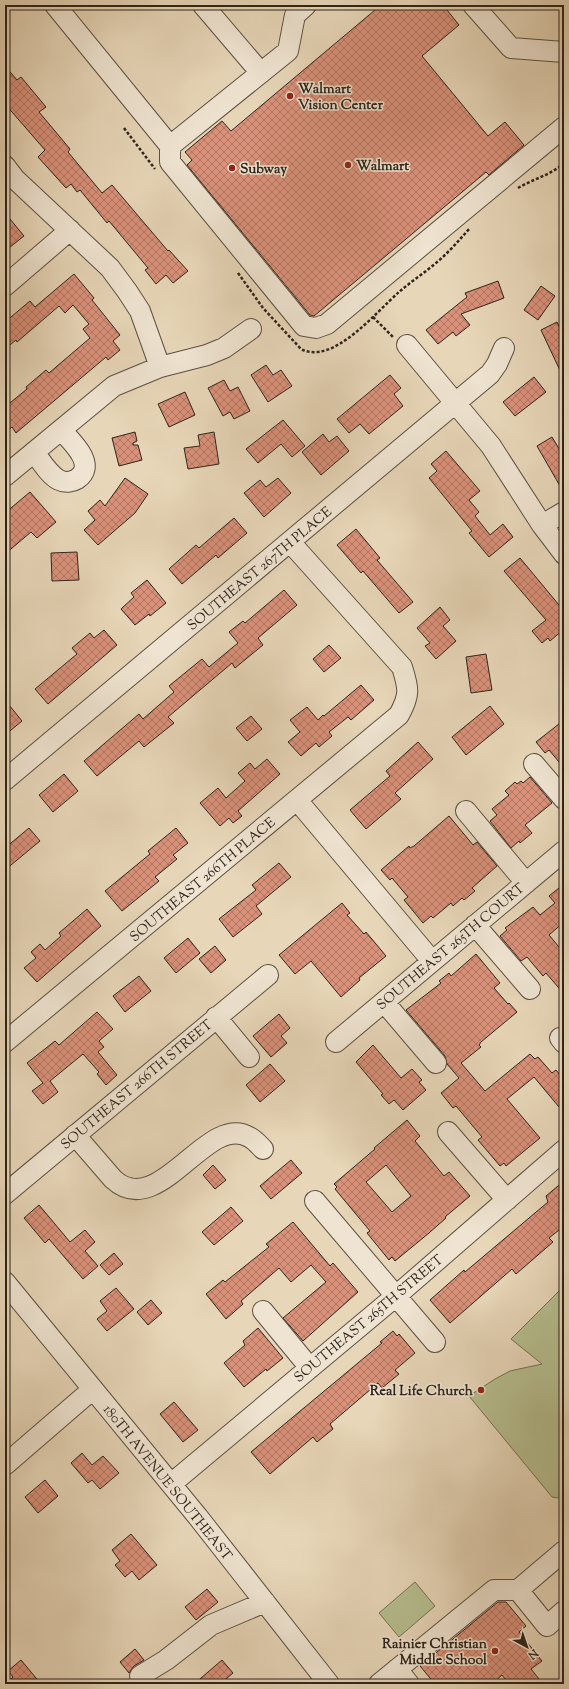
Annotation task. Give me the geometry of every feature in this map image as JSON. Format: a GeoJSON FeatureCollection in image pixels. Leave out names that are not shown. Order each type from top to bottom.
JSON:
{"type":"FeatureCollection","features":[{"type":"Feature","properties":{"kind":"street"},"geometry":{"type":"LineString","coordinates":[[55,5],[170,146],[170,162],[304,326],[316,328],[327,324],[564,127]]}},
{"type":"Feature","properties":{"kind":"street"},"geometry":{"type":"LineString","coordinates":[[203,5],[261,73]]}},
{"type":"Feature","properties":{"kind":"street"},"geometry":{"type":"LineString","coordinates":[[170,146],[288,51],[295,15],[306,5]]}},
{"type":"Feature","properties":{"kind":"street"},"geometry":{"type":"LineString","coordinates":[[473,5],[511,48],[564,52]]}},
{"type":"Feature","properties":{"kind":"street"},"geometry":{"type":"LineString","coordinates":[[5,166],[15,179],[110,268],[140,311],[160,367]]}},
{"type":"Feature","properties":{"kind":"street"},"geometry":{"type":"LineString","coordinates":[[5,286],[70,230]]}},
{"type":"Feature","properties":{"kind":"street"},"geometry":{"type":"LineString","coordinates":[[5,476],[114,386],[160,367],[207,355],[224,348],[251,330]]}},
{"type":"Feature","properties":{"kind":"street"},"geometry":{"type":"LineString","coordinates":[[407,345],[491,446],[542,525],[564,554]]}},
{"type":"Feature","properties":{"kind":"street","name":"SOUTHEAST 267TH PLACE"},"geometry":{"type":"LineString","coordinates":[[5,780],[490,374],[497,364],[504,348]]}},
{"type":"Feature","properties":{"kind":"street"},"geometry":{"type":"LineString","coordinates":[[34,452],[59,480],[66,482],[79,478],[85,466],[84,460],[61,430]]}},
{"type":"Feature","properties":{"kind":"street"},"geometry":{"type":"LineString","coordinates":[[542,525],[564,512]]}},
{"type":"Feature","properties":{"kind":"street","name":"SOUTHEAST 266TH PLACE"},"geometry":{"type":"LineString","coordinates":[[5,1042],[399,715],[406,701],[408,685],[402,667],[290,542]]}},
{"type":"Feature","properties":{"kind":"street"},"geometry":{"type":"LineString","coordinates":[[534,764],[564,799]]}},
{"type":"Feature","properties":{"kind":"street"},"geometry":{"type":"LineString","coordinates":[[297,800],[432,961]]}},
{"type":"Feature","properties":{"kind":"street"},"geometry":{"type":"LineString","coordinates":[[466,811],[526,883]]}},
{"type":"Feature","properties":{"kind":"street","name":"SOUTHEAST 265TH COURT"},"geometry":{"type":"LineString","coordinates":[[336,1042],[564,851]]}},
{"type":"Feature","properties":{"kind":"street"},"geometry":{"type":"LineString","coordinates":[[475,925],[530,989]]}},
{"type":"Feature","properties":{"kind":"street","name":"SOUTHEAST 266TH STREET"},"geometry":{"type":"LineString","coordinates":[[5,1194],[268,975]]}},
{"type":"Feature","properties":{"kind":"street"},"geometry":{"type":"LineString","coordinates":[[384,1002],[436,1063]]}},
{"type":"Feature","properties":{"kind":"street"},"geometry":{"type":"LineString","coordinates":[[216,1017],[250,1057]]}},
{"type":"Feature","properties":{"kind":"street"},"geometry":{"type":"LineString","coordinates":[[448,1132],[507,1200]]}},
{"type":"Feature","properties":{"kind":"street"},"geometry":{"type":"LineString","coordinates":[[75,1135],[113,1180],[120,1186],[130,1188],[143,1188],[162,1182],[209,1143],[222,1136],[236,1134],[249,1136],[263,1149]]}},
{"type":"Feature","properties":{"kind":"street","name":"SOUTHEAST 265TH STREET"},"geometry":{"type":"LineString","coordinates":[[171,1484],[396,1296],[564,1150]]}},
{"type":"Feature","properties":{"kind":"street"},"geometry":{"type":"LineString","coordinates":[[315,1201],[436,1342]]}},
{"type":"Feature","properties":{"kind":"street","name":"180TH AVENUE SOUTHEAST"},"geometry":{"type":"LineString","coordinates":[[9,1294],[93,1389],[171,1484],[329,1684]]}},
{"type":"Feature","properties":{"kind":"street"},"geometry":{"type":"LineString","coordinates":[[263,1311],[310,1368]]}},
{"type":"Feature","properties":{"kind":"street"},"geometry":{"type":"LineString","coordinates":[[5,1466],[93,1389]]}},
{"type":"Feature","properties":{"kind":"street"},"geometry":{"type":"LineString","coordinates":[[379,1684],[403,1677],[494,1590],[518,1590],[564,1551]]}},
{"type":"Feature","properties":{"kind":"street"},"geometry":{"type":"LineString","coordinates":[[518,1590],[547,1626],[564,1611]]}},
{"type":"Feature","properties":{"kind":"street"},"geometry":{"type":"LineString","coordinates":[[140,1676],[166,1660],[211,1625],[265,1602]]}},
{"type":"Feature","properties":{"kind":"path"},"geometry":{"type":"LineString","coordinates":[[516,190],[528,182],[548,175],[564,163]]}},
{"type":"Feature","properties":{"kind":"path"},"geometry":{"type":"LineString","coordinates":[[407,345],[396,339],[373,317],[398,292],[446,254],[473,225]]}},
{"type":"Feature","properties":{"kind":"green space"},"geometry":{"type":"Polygon","coordinates":[[[564,1286],[564,1493],[558,1498],[552,1497],[469,1396],[510,1371],[542,1364],[511,1339],[564,1286]]]}},
{"type":"Feature","properties":{"kind":"green space"},"geometry":{"type":"Polygon","coordinates":[[[415,1582],[435,1606],[399,1637],[379,1613],[415,1582]]]}},
{"type":"Feature","properties":{"kind":"building","name":"Walmart"},"geometry":{"type":"Polygon","coordinates":[[[381,5],[443,5],[459,25],[422,56],[488,136],[505,122],[524,145],[489,175],[486,172],[314,316],[310,315],[187,165],[192,160],[185,152],[222,121],[231,131],[381,5]]]}},
{"type":"Feature","properties":{"kind":"building"},"geometry":{"type":"Polygon","coordinates":[[[5,66],[17,80],[21,77],[46,107],[39,112],[70,149],[68,152],[102,193],[112,185],[168,251],[169,250],[188,271],[173,283],[166,275],[156,284],[145,270],[148,268],[109,221],[107,223],[80,190],[77,192],[71,184],[66,188],[38,157],[45,150],[5,104],[5,66]]]}},
{"type":"Feature","properties":{"kind":"building"},"geometry":{"type":"Polygon","coordinates":[[[5,213],[24,236],[5,251],[5,213]]]}},
{"type":"Feature","properties":{"kind":"building"},"geometry":{"type":"Polygon","coordinates":[[[74,274],[94,298],[92,300],[120,335],[113,341],[120,350],[108,360],[106,357],[16,433],[12,427],[5,433],[5,407],[27,389],[26,387],[46,370],[49,373],[90,338],[83,329],[89,324],[73,305],[65,313],[59,306],[17,342],[16,340],[5,349],[5,322],[30,301],[35,307],[74,274]]]}},
{"type":"Feature","properties":{"kind":"building"},"geometry":{"type":"Polygon","coordinates":[[[498,281],[504,298],[461,314],[470,325],[456,336],[453,332],[438,344],[426,330],[467,297],[465,293],[498,281]]]}},
{"type":"Feature","properties":{"kind":"building"},"geometry":{"type":"Polygon","coordinates":[[[541,286],[555,296],[538,320],[524,310],[541,286]]]}},
{"type":"Feature","properties":{"kind":"building"},"geometry":{"type":"Polygon","coordinates":[[[557,322],[564,337],[564,379],[541,330],[557,322]]]}},
{"type":"Feature","properties":{"kind":"building"},"geometry":{"type":"Polygon","coordinates":[[[266,365],[273,375],[281,370],[292,386],[268,402],[251,375],[266,365]]]}},
{"type":"Feature","properties":{"kind":"building"},"geometry":{"type":"Polygon","coordinates":[[[390,375],[401,388],[394,394],[403,406],[369,434],[360,424],[349,433],[337,419],[390,375]]]}},
{"type":"Feature","properties":{"kind":"building"},"geometry":{"type":"Polygon","coordinates":[[[534,377],[546,392],[515,416],[503,402],[534,377]]]}},
{"type":"Feature","properties":{"kind":"building"},"geometry":{"type":"Polygon","coordinates":[[[224,380],[230,391],[238,387],[250,411],[234,419],[230,412],[223,416],[208,388],[224,380]]]}},
{"type":"Feature","properties":{"kind":"building"},"geometry":{"type":"Polygon","coordinates":[[[185,392],[195,415],[169,427],[158,404],[185,392]]]}},
{"type":"Feature","properties":{"kind":"building"},"geometry":{"type":"Polygon","coordinates":[[[283,420],[305,446],[292,457],[281,444],[258,463],[246,449],[283,420]]]}},
{"type":"Feature","properties":{"kind":"building"},"geometry":{"type":"Polygon","coordinates":[[[135,432],[137,441],[133,443],[133,445],[138,445],[142,460],[119,466],[112,438],[135,432]]]}},
{"type":"Feature","properties":{"kind":"building"},"geometry":{"type":"Polygon","coordinates":[[[214,432],[219,464],[188,469],[184,448],[200,446],[198,435],[214,432]]]}},
{"type":"Feature","properties":{"kind":"building"},"geometry":{"type":"Polygon","coordinates":[[[323,434],[329,442],[337,436],[349,451],[321,475],[302,452],[323,434]]]}},
{"type":"Feature","properties":{"kind":"building"},"geometry":{"type":"Polygon","coordinates":[[[552,437],[564,457],[564,493],[537,446],[552,437]]]}},
{"type":"Feature","properties":{"kind":"building"},"geometry":{"type":"Polygon","coordinates":[[[446,451],[480,491],[469,500],[479,512],[475,516],[490,535],[503,524],[513,537],[489,557],[469,533],[472,531],[429,478],[437,471],[431,464],[446,451]]]}},
{"type":"Feature","properties":{"kind":"building"},"geometry":{"type":"Polygon","coordinates":[[[125,478],[148,494],[135,513],[98,545],[84,530],[95,520],[88,511],[100,500],[105,506],[125,478]]]}},
{"type":"Feature","properties":{"kind":"building"},"geometry":{"type":"Polygon","coordinates":[[[278,478],[291,493],[264,517],[244,493],[260,480],[266,487],[278,478]]]}},
{"type":"Feature","properties":{"kind":"building"},"geometry":{"type":"Polygon","coordinates":[[[30,492],[56,522],[37,538],[31,532],[5,554],[5,513],[30,492]]]}},
{"type":"Feature","properties":{"kind":"building"},"geometry":{"type":"Polygon","coordinates":[[[234,518],[247,533],[218,558],[216,555],[182,584],[169,569],[196,545],[199,548],[234,518]]]}},
{"type":"Feature","properties":{"kind":"building"},"geometry":{"type":"Polygon","coordinates":[[[356,529],[380,558],[377,560],[413,602],[399,613],[363,571],[361,573],[337,545],[356,529]]]}},
{"type":"Feature","properties":{"kind":"building"},"geometry":{"type":"Polygon","coordinates":[[[77,552],[79,580],[52,581],[51,553],[77,552]]]}},
{"type":"Feature","properties":{"kind":"building"},"geometry":{"type":"Polygon","coordinates":[[[520,558],[564,611],[564,629],[550,641],[548,638],[542,643],[532,631],[546,620],[504,571],[520,558]]]}},
{"type":"Feature","properties":{"kind":"building"},"geometry":{"type":"Polygon","coordinates":[[[147,580],[166,603],[150,616],[149,614],[135,625],[121,609],[134,597],[131,593],[147,580]]]}},
{"type":"Feature","properties":{"kind":"building"},"geometry":{"type":"Polygon","coordinates":[[[284,590],[297,605],[258,638],[263,645],[235,668],[232,663],[168,717],[174,723],[144,747],[139,741],[97,776],[84,761],[139,714],[143,719],[174,692],[169,686],[202,659],[209,667],[238,643],[229,632],[243,621],[245,623],[284,590]]]}},
{"type":"Feature","properties":{"kind":"building"},"geometry":{"type":"Polygon","coordinates":[[[440,607],[450,620],[443,626],[456,641],[436,659],[425,646],[430,643],[417,628],[440,607]]]}},
{"type":"Feature","properties":{"kind":"building"},"geometry":{"type":"Polygon","coordinates":[[[104,630],[117,645],[48,704],[35,689],[77,654],[72,648],[90,633],[94,638],[104,630]]]}},
{"type":"Feature","properties":{"kind":"building"},"geometry":{"type":"Polygon","coordinates":[[[329,645],[341,658],[324,672],[313,659],[329,645]]]}},
{"type":"Feature","properties":{"kind":"building"},"geometry":{"type":"Polygon","coordinates":[[[486,654],[492,690],[471,693],[466,657],[486,654]]]}},
{"type":"Feature","properties":{"kind":"building"},"geometry":{"type":"Polygon","coordinates":[[[361,685],[374,700],[351,720],[348,717],[329,732],[332,736],[319,747],[316,743],[301,756],[288,742],[300,732],[290,720],[307,707],[318,720],[361,685]]]}},
{"type":"Feature","properties":{"kind":"building"},"geometry":{"type":"Polygon","coordinates":[[[5,700],[22,721],[5,735],[5,700]]]}},
{"type":"Feature","properties":{"kind":"building"},"geometry":{"type":"Polygon","coordinates":[[[490,706],[504,724],[466,755],[452,737],[490,706]]]}},
{"type":"Feature","properties":{"kind":"building"},"geometry":{"type":"Polygon","coordinates":[[[251,716],[262,729],[247,741],[236,728],[251,716]]]}},
{"type":"Feature","properties":{"kind":"building"},"geometry":{"type":"Polygon","coordinates":[[[564,720],[564,768],[549,750],[545,753],[536,742],[564,720]]]}},
{"type":"Feature","properties":{"kind":"building"},"geometry":{"type":"Polygon","coordinates":[[[418,742],[433,759],[395,793],[401,799],[366,829],[350,810],[390,776],[386,771],[418,742]]]}},
{"type":"Feature","properties":{"kind":"building"},"geometry":{"type":"Polygon","coordinates":[[[267,759],[280,774],[238,811],[242,816],[233,823],[229,818],[220,826],[200,803],[218,788],[226,798],[245,781],[238,773],[250,763],[255,769],[267,759]]]}},
{"type":"Feature","properties":{"kind":"building"},"geometry":{"type":"Polygon","coordinates":[[[64,774],[78,791],[53,812],[39,795],[64,774]]]}},
{"type":"Feature","properties":{"kind":"building"},"geometry":{"type":"Polygon","coordinates":[[[530,777],[552,803],[525,825],[532,833],[511,848],[490,821],[497,815],[492,809],[509,795],[505,791],[515,782],[517,784],[521,781],[523,783],[530,777]]]}},
{"type":"Feature","properties":{"kind":"building"},"geometry":{"type":"Polygon","coordinates":[[[449,816],[473,845],[477,842],[497,866],[472,888],[475,891],[464,900],[462,898],[453,906],[451,903],[433,918],[431,916],[423,923],[404,900],[408,897],[392,878],[390,880],[381,870],[409,846],[410,848],[414,846],[449,816]]]}},
{"type":"Feature","properties":{"kind":"building"},"geometry":{"type":"Polygon","coordinates":[[[29,828],[40,841],[5,870],[5,848],[29,828]]]}},
{"type":"Feature","properties":{"kind":"building"},"geometry":{"type":"Polygon","coordinates":[[[176,828],[188,843],[173,855],[177,859],[155,877],[159,881],[122,911],[105,891],[150,854],[148,851],[176,828]]]}},
{"type":"Feature","properties":{"kind":"building"},"geometry":{"type":"Polygon","coordinates":[[[279,863],[291,877],[256,906],[262,914],[233,937],[219,919],[256,890],[252,885],[279,863]]]}},
{"type":"Feature","properties":{"kind":"building"},"geometry":{"type":"Polygon","coordinates":[[[564,884],[564,922],[549,935],[564,953],[564,994],[546,973],[543,976],[527,957],[521,961],[500,936],[507,930],[505,928],[533,907],[540,915],[555,903],[549,896],[564,884]]]}},
{"type":"Feature","properties":{"kind":"building"},"geometry":{"type":"Polygon","coordinates":[[[342,903],[350,913],[347,915],[364,934],[366,932],[386,956],[359,978],[360,980],[341,997],[311,961],[295,974],[279,955],[342,903]]]}},
{"type":"Feature","properties":{"kind":"building"},"geometry":{"type":"Polygon","coordinates":[[[87,909],[101,926],[37,982],[24,968],[36,958],[31,952],[40,944],[45,950],[61,936],[59,933],[87,909]]]}},
{"type":"Feature","properties":{"kind":"building"},"geometry":{"type":"Polygon","coordinates":[[[188,938],[200,953],[176,973],[164,958],[188,938]]]}},
{"type":"Feature","properties":{"kind":"building"},"geometry":{"type":"Polygon","coordinates":[[[215,946],[226,960],[211,973],[199,959],[215,946]]]}},
{"type":"Feature","properties":{"kind":"building"},"geometry":{"type":"Polygon","coordinates":[[[476,954],[500,983],[494,988],[517,1012],[481,1042],[479,1045],[481,1047],[461,1063],[485,1091],[530,1054],[535,1059],[538,1057],[552,1073],[556,1070],[564,1080],[564,1113],[534,1077],[507,1099],[540,1138],[506,1166],[504,1163],[500,1166],[478,1140],[482,1137],[456,1106],[453,1108],[441,1093],[459,1078],[447,1064],[445,1056],[406,1010],[441,983],[439,981],[449,973],[451,976],[476,954]]]}},
{"type":"Feature","properties":{"kind":"building"},"geometry":{"type":"Polygon","coordinates":[[[139,976],[151,991],[125,1012],[113,996],[139,976]]]}},
{"type":"Feature","properties":{"kind":"building"},"geometry":{"type":"Polygon","coordinates":[[[97,1012],[113,1029],[99,1041],[104,1047],[98,1052],[117,1075],[106,1085],[97,1074],[99,1072],[83,1054],[50,1081],[58,1092],[43,1104],[32,1091],[43,1083],[27,1063],[55,1041],[59,1045],[97,1012]]]}},
{"type":"Feature","properties":{"kind":"building"},"geometry":{"type":"Polygon","coordinates":[[[279,1014],[290,1028],[281,1036],[287,1043],[271,1057],[253,1036],[279,1014]]]}},
{"type":"Feature","properties":{"kind":"building"},"geometry":{"type":"Polygon","coordinates":[[[373,1045],[401,1078],[412,1069],[422,1080],[419,1082],[426,1090],[403,1110],[394,1100],[389,1104],[381,1095],[383,1094],[356,1062],[373,1045]]]}},
{"type":"Feature","properties":{"kind":"building"},"geometry":{"type":"Polygon","coordinates":[[[270,1064],[285,1081],[260,1102],[246,1085],[270,1064]]]}},
{"type":"Feature","properties":{"kind":"building"},"geometry":{"type":"Polygon","coordinates":[[[407,1120],[420,1136],[415,1141],[444,1176],[449,1172],[470,1196],[395,1261],[392,1257],[389,1260],[367,1233],[370,1231],[335,1189],[337,1187],[334,1184],[375,1149],[374,1148],[407,1120]],[[386,1165],[366,1182],[392,1212],[411,1196],[386,1165]]]}},
{"type":"Feature","properties":{"kind":"building"},"geometry":{"type":"Polygon","coordinates":[[[291,1160],[302,1173],[271,1199],[260,1186],[291,1160]]]}},
{"type":"Feature","properties":{"kind":"building"},"geometry":{"type":"Polygon","coordinates":[[[213,1165],[226,1180],[215,1189],[203,1175],[213,1165]]]}},
{"type":"Feature","properties":{"kind":"building"},"geometry":{"type":"Polygon","coordinates":[[[564,1181],[564,1226],[549,1238],[553,1242],[516,1274],[512,1269],[450,1323],[430,1300],[464,1270],[465,1272],[548,1202],[546,1196],[564,1181]]]}},
{"type":"Feature","properties":{"kind":"building"},"geometry":{"type":"Polygon","coordinates":[[[39,1205],[70,1242],[85,1230],[95,1242],[85,1251],[98,1266],[83,1279],[49,1239],[45,1243],[24,1218],[39,1205]]]}},
{"type":"Feature","properties":{"kind":"building"},"geometry":{"type":"Polygon","coordinates":[[[231,1207],[243,1221],[214,1245],[202,1232],[231,1207]]]}},
{"type":"Feature","properties":{"kind":"building"},"geometry":{"type":"Polygon","coordinates":[[[293,1222],[330,1266],[333,1263],[358,1292],[303,1341],[283,1318],[326,1282],[311,1265],[291,1282],[279,1268],[241,1301],[243,1304],[226,1319],[206,1294],[223,1280],[225,1282],[269,1247],[266,1244],[293,1222]]]}},
{"type":"Feature","properties":{"kind":"building"},"geometry":{"type":"Polygon","coordinates":[[[114,1253],[123,1264],[109,1275],[100,1265],[114,1253]]]}},
{"type":"Feature","properties":{"kind":"building"},"geometry":{"type":"Polygon","coordinates":[[[116,1288],[134,1309],[107,1331],[97,1319],[107,1311],[100,1301],[116,1288]]]}},
{"type":"Feature","properties":{"kind":"building"},"geometry":{"type":"Polygon","coordinates":[[[151,1300],[162,1313],[148,1325],[137,1312],[151,1300]]]}},
{"type":"Feature","properties":{"kind":"building"},"geometry":{"type":"Polygon","coordinates":[[[258,1328],[283,1358],[267,1371],[266,1369],[244,1387],[224,1363],[245,1345],[243,1341],[258,1328]]]}},
{"type":"Feature","properties":{"kind":"building"},"geometry":{"type":"Polygon","coordinates":[[[393,1331],[397,1336],[399,1334],[415,1353],[395,1370],[399,1374],[382,1388],[378,1383],[330,1424],[333,1429],[317,1442],[313,1437],[270,1474],[251,1452],[382,1343],[380,1342],[393,1331]]]}},
{"type":"Feature","properties":{"kind":"building"},"geometry":{"type":"Polygon","coordinates":[[[174,1402],[198,1430],[183,1442],[160,1414],[174,1402]]]}},
{"type":"Feature","properties":{"kind":"building"},"geometry":{"type":"Polygon","coordinates":[[[82,1453],[92,1465],[103,1456],[119,1473],[100,1489],[92,1480],[88,1483],[71,1463],[82,1453]]]}},
{"type":"Feature","properties":{"kind":"building"},"geometry":{"type":"Polygon","coordinates":[[[45,1480],[58,1496],[38,1513],[25,1497],[45,1480]]]}},
{"type":"Feature","properties":{"kind":"building"},"geometry":{"type":"Polygon","coordinates":[[[131,1534],[157,1565],[139,1580],[132,1571],[125,1577],[115,1565],[120,1561],[112,1550],[131,1534]]]}},
{"type":"Feature","properties":{"kind":"building"},"geometry":{"type":"Polygon","coordinates":[[[207,1589],[218,1602],[196,1620],[185,1607],[207,1589]]]}},
{"type":"Feature","properties":{"kind":"building"},"geometry":{"type":"Polygon","coordinates":[[[498,1602],[506,1602],[526,1626],[519,1632],[542,1661],[531,1669],[543,1684],[509,1684],[502,1675],[492,1684],[435,1684],[420,1666],[498,1602]]]}},
{"type":"Feature","properties":{"kind":"building"},"geometry":{"type":"Polygon","coordinates":[[[135,1649],[144,1660],[134,1666],[129,1673],[120,1662],[135,1649]]]}},
{"type":"Feature","properties":{"kind":"building"},"geometry":{"type":"Polygon","coordinates":[[[21,1660],[41,1684],[5,1684],[13,1677],[8,1671],[21,1660]]]}},
{"type":"Feature","properties":{"kind":"building"},"geometry":{"type":"Polygon","coordinates":[[[222,1660],[233,1673],[220,1684],[194,1684],[222,1660]]]}},
{"type":"Feature","properties":{"kind":"place","name":"Walmart Vision Center"},"geometry":{"type":"Point","coordinates":[290,96]}},
{"type":"Feature","properties":{"kind":"place","name":"Walmart"},"geometry":{"type":"Point","coordinates":[348,165]}},
{"type":"Feature","properties":{"kind":"place","name":"Subway"},"geometry":{"type":"Point","coordinates":[232,168]}},
{"type":"Feature","properties":{"kind":"place","name":"Real Life Church"},"geometry":{"type":"Point","coordinates":[481,1390]}},
{"type":"Feature","properties":{"kind":"place","name":"Rainier Christian Middle School"},"geometry":{"type":"Point","coordinates":[495,1651]}}]}
